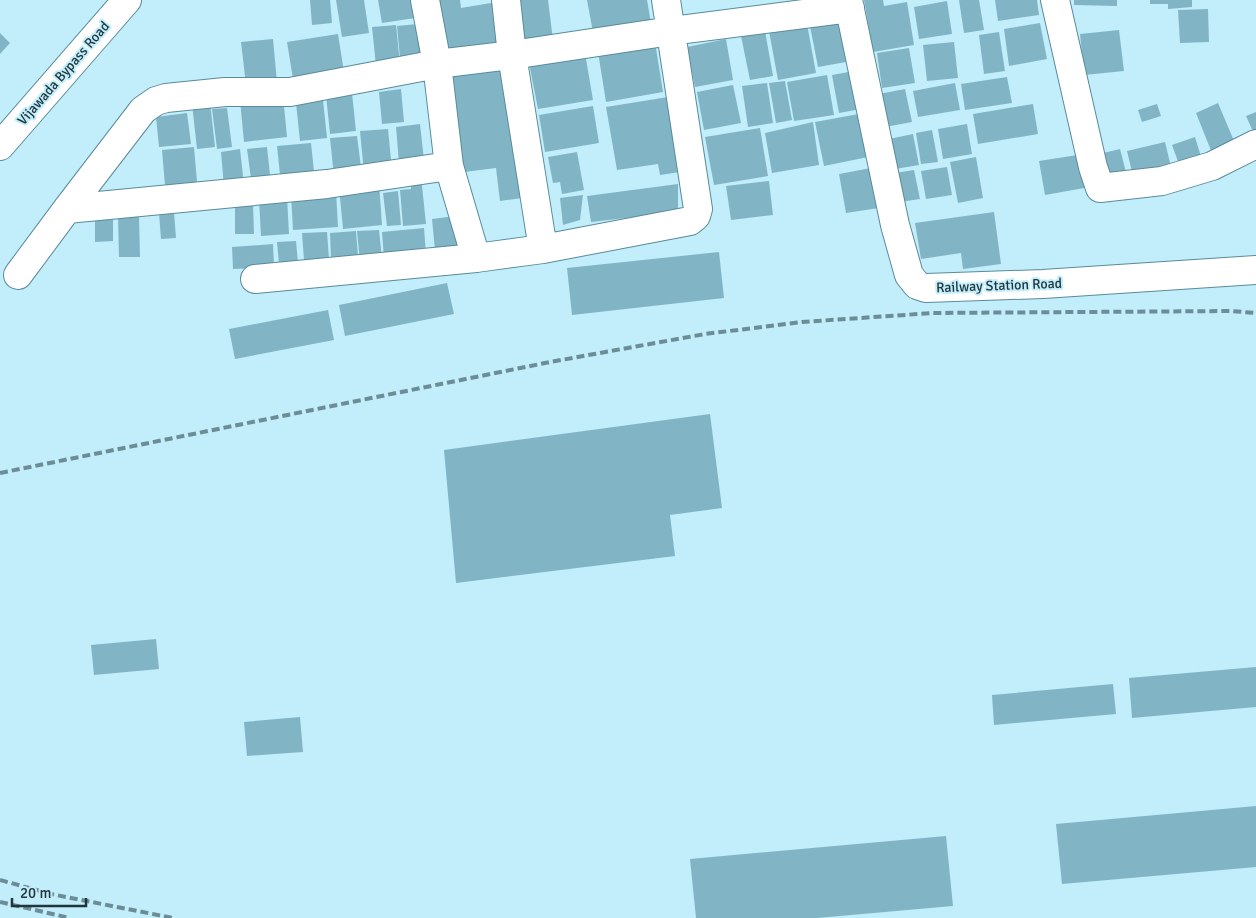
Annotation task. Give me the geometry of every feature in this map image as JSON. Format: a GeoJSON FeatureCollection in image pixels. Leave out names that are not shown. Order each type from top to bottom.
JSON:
{"type":"FeatureCollection","features":[{"type":"Feature","properties":{"kind":"street","name":"Vijawada Bypass Road"},"geometry":{"type":"LineString","coordinates":[[0,146],[127,0]]}},
{"type":"Feature","properties":{"kind":"street"},"geometry":{"type":"LineString","coordinates":[[425,0],[437,64],[449,166],[476,258]]}},
{"type":"Feature","properties":{"kind":"street"},"geometry":{"type":"LineString","coordinates":[[506,0],[512,55],[543,249]]}},
{"type":"Feature","properties":{"kind":"street"},"geometry":{"type":"LineString","coordinates":[[255,279],[476,258],[543,249],[690,221],[696,216],[698,209],[666,0]]}},
{"type":"Feature","properties":{"kind":"street"},"geometry":{"type":"LineString","coordinates":[[1055,0],[1093,167],[1100,188],[1162,181],[1212,166],[1256,144]]}},
{"type":"Feature","properties":{"kind":"street"},"geometry":{"type":"LineString","coordinates":[[18,275],[143,110],[156,101],[166,98],[225,92],[290,92],[437,64],[512,55],[849,4]]}},
{"type":"Feature","properties":{"kind":"street","name":"Railway Station Road"},"geometry":{"type":"LineString","coordinates":[[849,4],[895,226],[909,275],[917,285],[926,288],[1043,284],[1256,270]]}},
{"type":"Feature","properties":{"kind":"street"},"geometry":{"type":"LineString","coordinates":[[67,209],[327,184],[449,166]]}},
{"type":"Feature","properties":{"kind":"building"},"geometry":{"type":"Polygon","coordinates":[[[310,0],[330,0],[332,23],[312,25],[310,0]]]}},
{"type":"Feature","properties":{"kind":"building"},"geometry":{"type":"Polygon","coordinates":[[[336,0],[364,0],[369,33],[342,37],[336,0]]]}},
{"type":"Feature","properties":{"kind":"building"},"geometry":{"type":"Polygon","coordinates":[[[378,0],[420,0],[422,17],[382,23],[378,0]]]}},
{"type":"Feature","properties":{"kind":"building"},"geometry":{"type":"Polygon","coordinates":[[[433,0],[460,0],[461,8],[497,2],[505,47],[443,57],[433,0]]]}},
{"type":"Feature","properties":{"kind":"building"},"geometry":{"type":"Polygon","coordinates":[[[515,0],[548,0],[553,40],[520,44],[515,0]]]}},
{"type":"Feature","properties":{"kind":"building"},"geometry":{"type":"Polygon","coordinates":[[[587,0],[647,0],[652,29],[594,38],[587,0]]]}},
{"type":"Feature","properties":{"kind":"building"},"geometry":{"type":"Polygon","coordinates":[[[864,0],[883,0],[884,6],[907,2],[914,45],[873,52],[864,0]]]}},
{"type":"Feature","properties":{"kind":"building"},"geometry":{"type":"Polygon","coordinates":[[[959,0],[979,0],[984,30],[964,33],[959,0]]]}},
{"type":"Feature","properties":{"kind":"building"},"geometry":{"type":"Polygon","coordinates":[[[995,0],[1037,0],[1039,15],[998,21],[995,0]]]}},
{"type":"Feature","properties":{"kind":"building"},"geometry":{"type":"Polygon","coordinates":[[[1074,0],[1117,0],[1117,6],[1074,5],[1074,0]]]}},
{"type":"Feature","properties":{"kind":"building"},"geometry":{"type":"Polygon","coordinates":[[[1150,0],[1192,0],[1192,7],[1168,9],[1168,4],[1150,4],[1150,0]]]}},
{"type":"Feature","properties":{"kind":"building"},"geometry":{"type":"Polygon","coordinates":[[[947,1],[952,34],[919,39],[914,7],[947,1]]]}},
{"type":"Feature","properties":{"kind":"building"},"geometry":{"type":"Polygon","coordinates":[[[1208,9],[1209,42],[1180,43],[1178,10],[1208,9]]]}},
{"type":"Feature","properties":{"kind":"building"},"geometry":{"type":"Polygon","coordinates":[[[838,20],[846,62],[818,67],[810,26],[838,20]]]}},
{"type":"Feature","properties":{"kind":"building"},"geometry":{"type":"Polygon","coordinates":[[[428,23],[431,55],[400,58],[397,26],[428,23]]]}},
{"type":"Feature","properties":{"kind":"building"},"geometry":{"type":"Polygon","coordinates":[[[1040,23],[1047,59],[1009,66],[1004,29],[1040,23]]]}},
{"type":"Feature","properties":{"kind":"building"},"geometry":{"type":"Polygon","coordinates":[[[807,24],[816,73],[778,80],[769,31],[807,24]]]}},
{"type":"Feature","properties":{"kind":"building"},"geometry":{"type":"Polygon","coordinates":[[[396,25],[400,64],[376,66],[372,27],[396,25]]]}},
{"type":"Feature","properties":{"kind":"building"},"geometry":{"type":"Polygon","coordinates":[[[1119,30],[1124,71],[1084,75],[1080,34],[1119,30]]]}},
{"type":"Feature","properties":{"kind":"building"},"geometry":{"type":"Polygon","coordinates":[[[765,31],[773,76],[750,80],[741,36],[765,31]]]}},
{"type":"Feature","properties":{"kind":"building"},"geometry":{"type":"Polygon","coordinates":[[[999,32],[1005,71],[984,74],[979,35],[999,32]]]}},
{"type":"Feature","properties":{"kind":"building"},"geometry":{"type":"Polygon","coordinates":[[[0,33],[10,43],[0,54],[0,33]]]}},
{"type":"Feature","properties":{"kind":"building"},"geometry":{"type":"Polygon","coordinates":[[[338,34],[344,72],[293,79],[287,42],[338,34]]]}},
{"type":"Feature","properties":{"kind":"building"},"geometry":{"type":"Polygon","coordinates":[[[273,39],[277,82],[246,85],[241,42],[273,39]]]}},
{"type":"Feature","properties":{"kind":"building"},"geometry":{"type":"Polygon","coordinates":[[[726,39],[733,80],[695,87],[687,47],[726,39]]]}},
{"type":"Feature","properties":{"kind":"building"},"geometry":{"type":"Polygon","coordinates":[[[655,42],[663,92],[606,102],[598,52],[655,42]]]}},
{"type":"Feature","properties":{"kind":"building"},"geometry":{"type":"Polygon","coordinates":[[[954,42],[958,78],[927,81],[923,45],[954,42]]]}},
{"type":"Feature","properties":{"kind":"building"},"geometry":{"type":"Polygon","coordinates":[[[909,48],[915,83],[882,88],[877,53],[909,48]]]}},
{"type":"Feature","properties":{"kind":"building"},"geometry":{"type":"Polygon","coordinates":[[[585,53],[593,100],[538,109],[529,63],[585,53]]]}},
{"type":"Feature","properties":{"kind":"building"},"geometry":{"type":"Polygon","coordinates":[[[512,67],[529,197],[500,201],[496,168],[464,172],[450,75],[512,67]]]}},
{"type":"Feature","properties":{"kind":"building"},"geometry":{"type":"Polygon","coordinates":[[[854,71],[861,109],[839,113],[832,75],[854,71]]]}},
{"type":"Feature","properties":{"kind":"building"},"geometry":{"type":"Polygon","coordinates":[[[827,75],[834,115],[794,121],[787,82],[827,75]]]}},
{"type":"Feature","properties":{"kind":"building"},"geometry":{"type":"Polygon","coordinates":[[[1007,77],[1012,103],[965,110],[961,84],[1007,77]]]}},
{"type":"Feature","properties":{"kind":"building"},"geometry":{"type":"Polygon","coordinates":[[[785,81],[792,120],[776,123],[769,83],[785,81]]]}},
{"type":"Feature","properties":{"kind":"building"},"geometry":{"type":"Polygon","coordinates":[[[767,83],[773,123],[748,127],[742,86],[767,83]]]}},
{"type":"Feature","properties":{"kind":"building"},"geometry":{"type":"Polygon","coordinates":[[[955,83],[960,110],[918,117],[913,91],[955,83]]]}},
{"type":"Feature","properties":{"kind":"building"},"geometry":{"type":"Polygon","coordinates":[[[733,85],[741,123],[704,130],[697,92],[733,85]]]}},
{"type":"Feature","properties":{"kind":"building"},"geometry":{"type":"Polygon","coordinates":[[[401,89],[404,122],[382,124],[379,92],[401,89]]]}},
{"type":"Feature","properties":{"kind":"building"},"geometry":{"type":"Polygon","coordinates":[[[905,89],[912,122],[885,127],[879,94],[905,89]]]}},
{"type":"Feature","properties":{"kind":"building"},"geometry":{"type":"Polygon","coordinates":[[[352,93],[356,131],[330,134],[326,95],[352,93]]]}},
{"type":"Feature","properties":{"kind":"building"},"geometry":{"type":"Polygon","coordinates":[[[283,96],[287,137],[244,142],[240,100],[283,96]]]}},
{"type":"Feature","properties":{"kind":"building"},"geometry":{"type":"Polygon","coordinates":[[[668,97],[680,172],[660,175],[658,164],[617,170],[606,107],[668,97]]]}},
{"type":"Feature","properties":{"kind":"building"},"geometry":{"type":"Polygon","coordinates":[[[323,100],[327,138],[300,141],[296,103],[323,100]]]}},
{"type":"Feature","properties":{"kind":"building"},"geometry":{"type":"Polygon","coordinates":[[[210,102],[215,147],[197,149],[192,104],[210,102]]]}},
{"type":"Feature","properties":{"kind":"building"},"geometry":{"type":"Polygon","coordinates":[[[1218,103],[1237,148],[1214,158],[1196,113],[1218,103]]]}},
{"type":"Feature","properties":{"kind":"building"},"geometry":{"type":"Polygon","coordinates":[[[1033,104],[1038,134],[978,144],[973,114],[1033,104]]]}},
{"type":"Feature","properties":{"kind":"building"},"geometry":{"type":"Polygon","coordinates":[[[1157,104],[1161,116],[1142,122],[1138,110],[1157,104]]]}},
{"type":"Feature","properties":{"kind":"building"},"geometry":{"type":"Polygon","coordinates":[[[593,106],[599,143],[545,152],[539,115],[593,106]]]}},
{"type":"Feature","properties":{"kind":"building"},"geometry":{"type":"Polygon","coordinates":[[[227,108],[232,147],[217,149],[212,109],[227,108]]]}},
{"type":"Feature","properties":{"kind":"building"},"geometry":{"type":"Polygon","coordinates":[[[1256,112],[1256,138],[1246,116],[1256,112]]]}},
{"type":"Feature","properties":{"kind":"building"},"geometry":{"type":"Polygon","coordinates":[[[187,113],[191,144],[159,147],[156,117],[187,113]]]}},
{"type":"Feature","properties":{"kind":"building"},"geometry":{"type":"Polygon","coordinates":[[[864,113],[873,156],[824,166],[815,122],[864,113]]]}},
{"type":"Feature","properties":{"kind":"building"},"geometry":{"type":"Polygon","coordinates":[[[813,122],[819,165],[772,173],[765,133],[813,122]]]}},
{"type":"Feature","properties":{"kind":"building"},"geometry":{"type":"Polygon","coordinates":[[[420,124],[424,160],[399,163],[396,127],[420,124]]]}},
{"type":"Feature","properties":{"kind":"building"},"geometry":{"type":"Polygon","coordinates":[[[967,124],[972,154],[943,159],[938,129],[967,124]]]}},
{"type":"Feature","properties":{"kind":"building"},"geometry":{"type":"Polygon","coordinates":[[[760,128],[768,176],[714,185],[705,137],[760,128]]]}},
{"type":"Feature","properties":{"kind":"building"},"geometry":{"type":"Polygon","coordinates":[[[388,129],[392,170],[364,173],[360,131],[388,129]]]}},
{"type":"Feature","properties":{"kind":"building"},"geometry":{"type":"Polygon","coordinates":[[[932,130],[938,162],[921,164],[916,133],[932,130]]]}},
{"type":"Feature","properties":{"kind":"building"},"geometry":{"type":"Polygon","coordinates":[[[913,134],[919,165],[895,169],[889,139],[913,134]]]}},
{"type":"Feature","properties":{"kind":"building"},"geometry":{"type":"Polygon","coordinates":[[[357,136],[362,175],[334,177],[330,138],[357,136]]]}},
{"type":"Feature","properties":{"kind":"building"},"geometry":{"type":"Polygon","coordinates":[[[1195,137],[1202,160],[1180,167],[1172,145],[1195,137]]]}},
{"type":"Feature","properties":{"kind":"building"},"geometry":{"type":"Polygon","coordinates":[[[1165,142],[1171,167],[1133,176],[1127,151],[1165,142]]]}},
{"type":"Feature","properties":{"kind":"building"},"geometry":{"type":"Polygon","coordinates":[[[311,143],[315,181],[281,184],[277,146],[311,143]]]}},
{"type":"Feature","properties":{"kind":"building"},"geometry":{"type":"Polygon","coordinates":[[[194,147],[198,193],[166,197],[162,150],[194,147]]]}},
{"type":"Feature","properties":{"kind":"building"},"geometry":{"type":"Polygon","coordinates":[[[267,147],[271,184],[252,186],[247,149],[267,147]]]}},
{"type":"Feature","properties":{"kind":"building"},"geometry":{"type":"Polygon","coordinates":[[[240,149],[244,185],[224,187],[221,152],[240,149]]]}},
{"type":"Feature","properties":{"kind":"building"},"geometry":{"type":"Polygon","coordinates":[[[1120,149],[1127,176],[1106,182],[1099,154],[1120,149]]]}},
{"type":"Feature","properties":{"kind":"building"},"geometry":{"type":"Polygon","coordinates":[[[577,152],[584,190],[562,194],[560,182],[553,183],[548,157],[577,152]]]}},
{"type":"Feature","properties":{"kind":"building"},"geometry":{"type":"Polygon","coordinates":[[[1084,154],[1090,187],[1045,195],[1039,161],[1084,154]]]}},
{"type":"Feature","properties":{"kind":"building"},"geometry":{"type":"Polygon","coordinates":[[[976,157],[983,198],[958,203],[950,162],[976,157]]]}},
{"type":"Feature","properties":{"kind":"building"},"geometry":{"type":"Polygon","coordinates":[[[947,167],[952,195],[926,199],[921,171],[947,167]]]}},
{"type":"Feature","properties":{"kind":"building"},"geometry":{"type":"Polygon","coordinates":[[[871,168],[879,208],[846,213],[839,174],[871,168]]]}},
{"type":"Feature","properties":{"kind":"building"},"geometry":{"type":"Polygon","coordinates":[[[914,170],[920,199],[900,202],[895,173],[914,170]]]}},
{"type":"Feature","properties":{"kind":"building"},"geometry":{"type":"Polygon","coordinates":[[[421,176],[426,224],[403,226],[400,190],[411,189],[410,177],[421,176]]]}},
{"type":"Feature","properties":{"kind":"building"},"geometry":{"type":"Polygon","coordinates":[[[769,181],[773,215],[731,220],[726,186],[769,181]]]}},
{"type":"Feature","properties":{"kind":"building"},"geometry":{"type":"Polygon","coordinates":[[[379,183],[382,225],[343,229],[339,187],[379,183]]]}},
{"type":"Feature","properties":{"kind":"building"},"geometry":{"type":"Polygon","coordinates":[[[678,184],[678,212],[591,222],[587,196],[678,184]]]}},
{"type":"Feature","properties":{"kind":"building"},"geometry":{"type":"Polygon","coordinates":[[[336,191],[338,227],[293,230],[291,194],[336,191]]]}},
{"type":"Feature","properties":{"kind":"building"},"geometry":{"type":"Polygon","coordinates":[[[398,191],[401,225],[387,226],[383,193],[398,191]]]}},
{"type":"Feature","properties":{"kind":"building"},"geometry":{"type":"Polygon","coordinates":[[[583,195],[580,220],[563,225],[560,198],[583,195]]]}},
{"type":"Feature","properties":{"kind":"building"},"geometry":{"type":"Polygon","coordinates":[[[287,197],[289,234],[261,236],[259,199],[287,197]]]}},
{"type":"Feature","properties":{"kind":"building"},"geometry":{"type":"Polygon","coordinates":[[[235,202],[253,202],[254,234],[235,234],[235,202]]]}},
{"type":"Feature","properties":{"kind":"building"},"geometry":{"type":"Polygon","coordinates":[[[174,212],[176,238],[161,239],[159,213],[174,212]]]}},
{"type":"Feature","properties":{"kind":"building"},"geometry":{"type":"Polygon","coordinates":[[[994,212],[1001,264],[963,269],[961,253],[921,259],[915,223],[994,212]]]}},
{"type":"Feature","properties":{"kind":"building"},"geometry":{"type":"Polygon","coordinates":[[[139,216],[140,257],[119,257],[118,217],[139,216]]]}},
{"type":"Feature","properties":{"kind":"building"},"geometry":{"type":"Polygon","coordinates":[[[456,216],[458,248],[435,250],[432,219],[456,216]]]}},
{"type":"Feature","properties":{"kind":"building"},"geometry":{"type":"Polygon","coordinates":[[[95,218],[113,218],[113,241],[95,242],[95,218]]]}},
{"type":"Feature","properties":{"kind":"building"},"geometry":{"type":"Polygon","coordinates":[[[424,228],[426,254],[384,258],[382,232],[424,228]]]}},
{"type":"Feature","properties":{"kind":"building"},"geometry":{"type":"Polygon","coordinates":[[[379,230],[382,259],[360,262],[357,231],[379,230]]]}},
{"type":"Feature","properties":{"kind":"building"},"geometry":{"type":"Polygon","coordinates":[[[356,231],[358,256],[331,257],[330,233],[356,231]]]}},
{"type":"Feature","properties":{"kind":"building"},"geometry":{"type":"Polygon","coordinates":[[[327,232],[329,259],[304,260],[302,233],[327,232]]]}},
{"type":"Feature","properties":{"kind":"building"},"geometry":{"type":"Polygon","coordinates":[[[296,241],[298,263],[279,264],[277,242],[296,241]]]}},
{"type":"Feature","properties":{"kind":"building"},"geometry":{"type":"Polygon","coordinates":[[[273,244],[274,267],[233,269],[232,247],[273,244]]]}},
{"type":"Feature","properties":{"kind":"building"},"geometry":{"type":"Polygon","coordinates":[[[719,252],[724,298],[572,315],[567,268],[719,252]]]}},
{"type":"Feature","properties":{"kind":"building"},"geometry":{"type":"Polygon","coordinates":[[[447,283],[454,314],[345,336],[339,305],[447,283]]]}},
{"type":"Feature","properties":{"kind":"building"},"geometry":{"type":"Polygon","coordinates":[[[328,310],[334,340],[235,359],[229,329],[328,310]]]}},
{"type":"Feature","properties":{"kind":"building"},"geometry":{"type":"Polygon","coordinates":[[[710,414],[722,508],[670,515],[675,556],[456,583],[444,450],[710,414]]]}},
{"type":"Feature","properties":{"kind":"building"},"geometry":{"type":"Polygon","coordinates":[[[156,639],[159,669],[94,675],[91,645],[156,639]]]}},
{"type":"Feature","properties":{"kind":"building"},"geometry":{"type":"Polygon","coordinates":[[[1256,667],[1256,707],[1132,718],[1129,678],[1256,667]]]}},
{"type":"Feature","properties":{"kind":"building"},"geometry":{"type":"Polygon","coordinates":[[[1113,684],[1116,714],[994,725],[992,695],[1113,684]]]}},
{"type":"Feature","properties":{"kind":"building"},"geometry":{"type":"Polygon","coordinates":[[[300,717],[303,752],[247,756],[244,722],[300,717]]]}},
{"type":"Feature","properties":{"kind":"building"},"geometry":{"type":"Polygon","coordinates":[[[1256,806],[1256,867],[1062,884],[1056,824],[1256,806]]]}},
{"type":"Feature","properties":{"kind":"building"},"geometry":{"type":"Polygon","coordinates":[[[946,836],[953,906],[817,918],[696,918],[690,859],[946,836]]]}},
{"type":"Feature","properties":{"kind":"railway"},"geometry":{"type":"LineString","coordinates":[[0,473],[550,362],[705,334],[802,322],[933,313],[1231,311],[1256,313]]}},
{"type":"Feature","properties":{"kind":"railway"},"geometry":{"type":"LineString","coordinates":[[0,880],[51,894],[173,918]]}},
{"type":"Feature","properties":{"kind":"railway"},"geometry":{"type":"LineString","coordinates":[[0,902],[70,918]]}}]}
